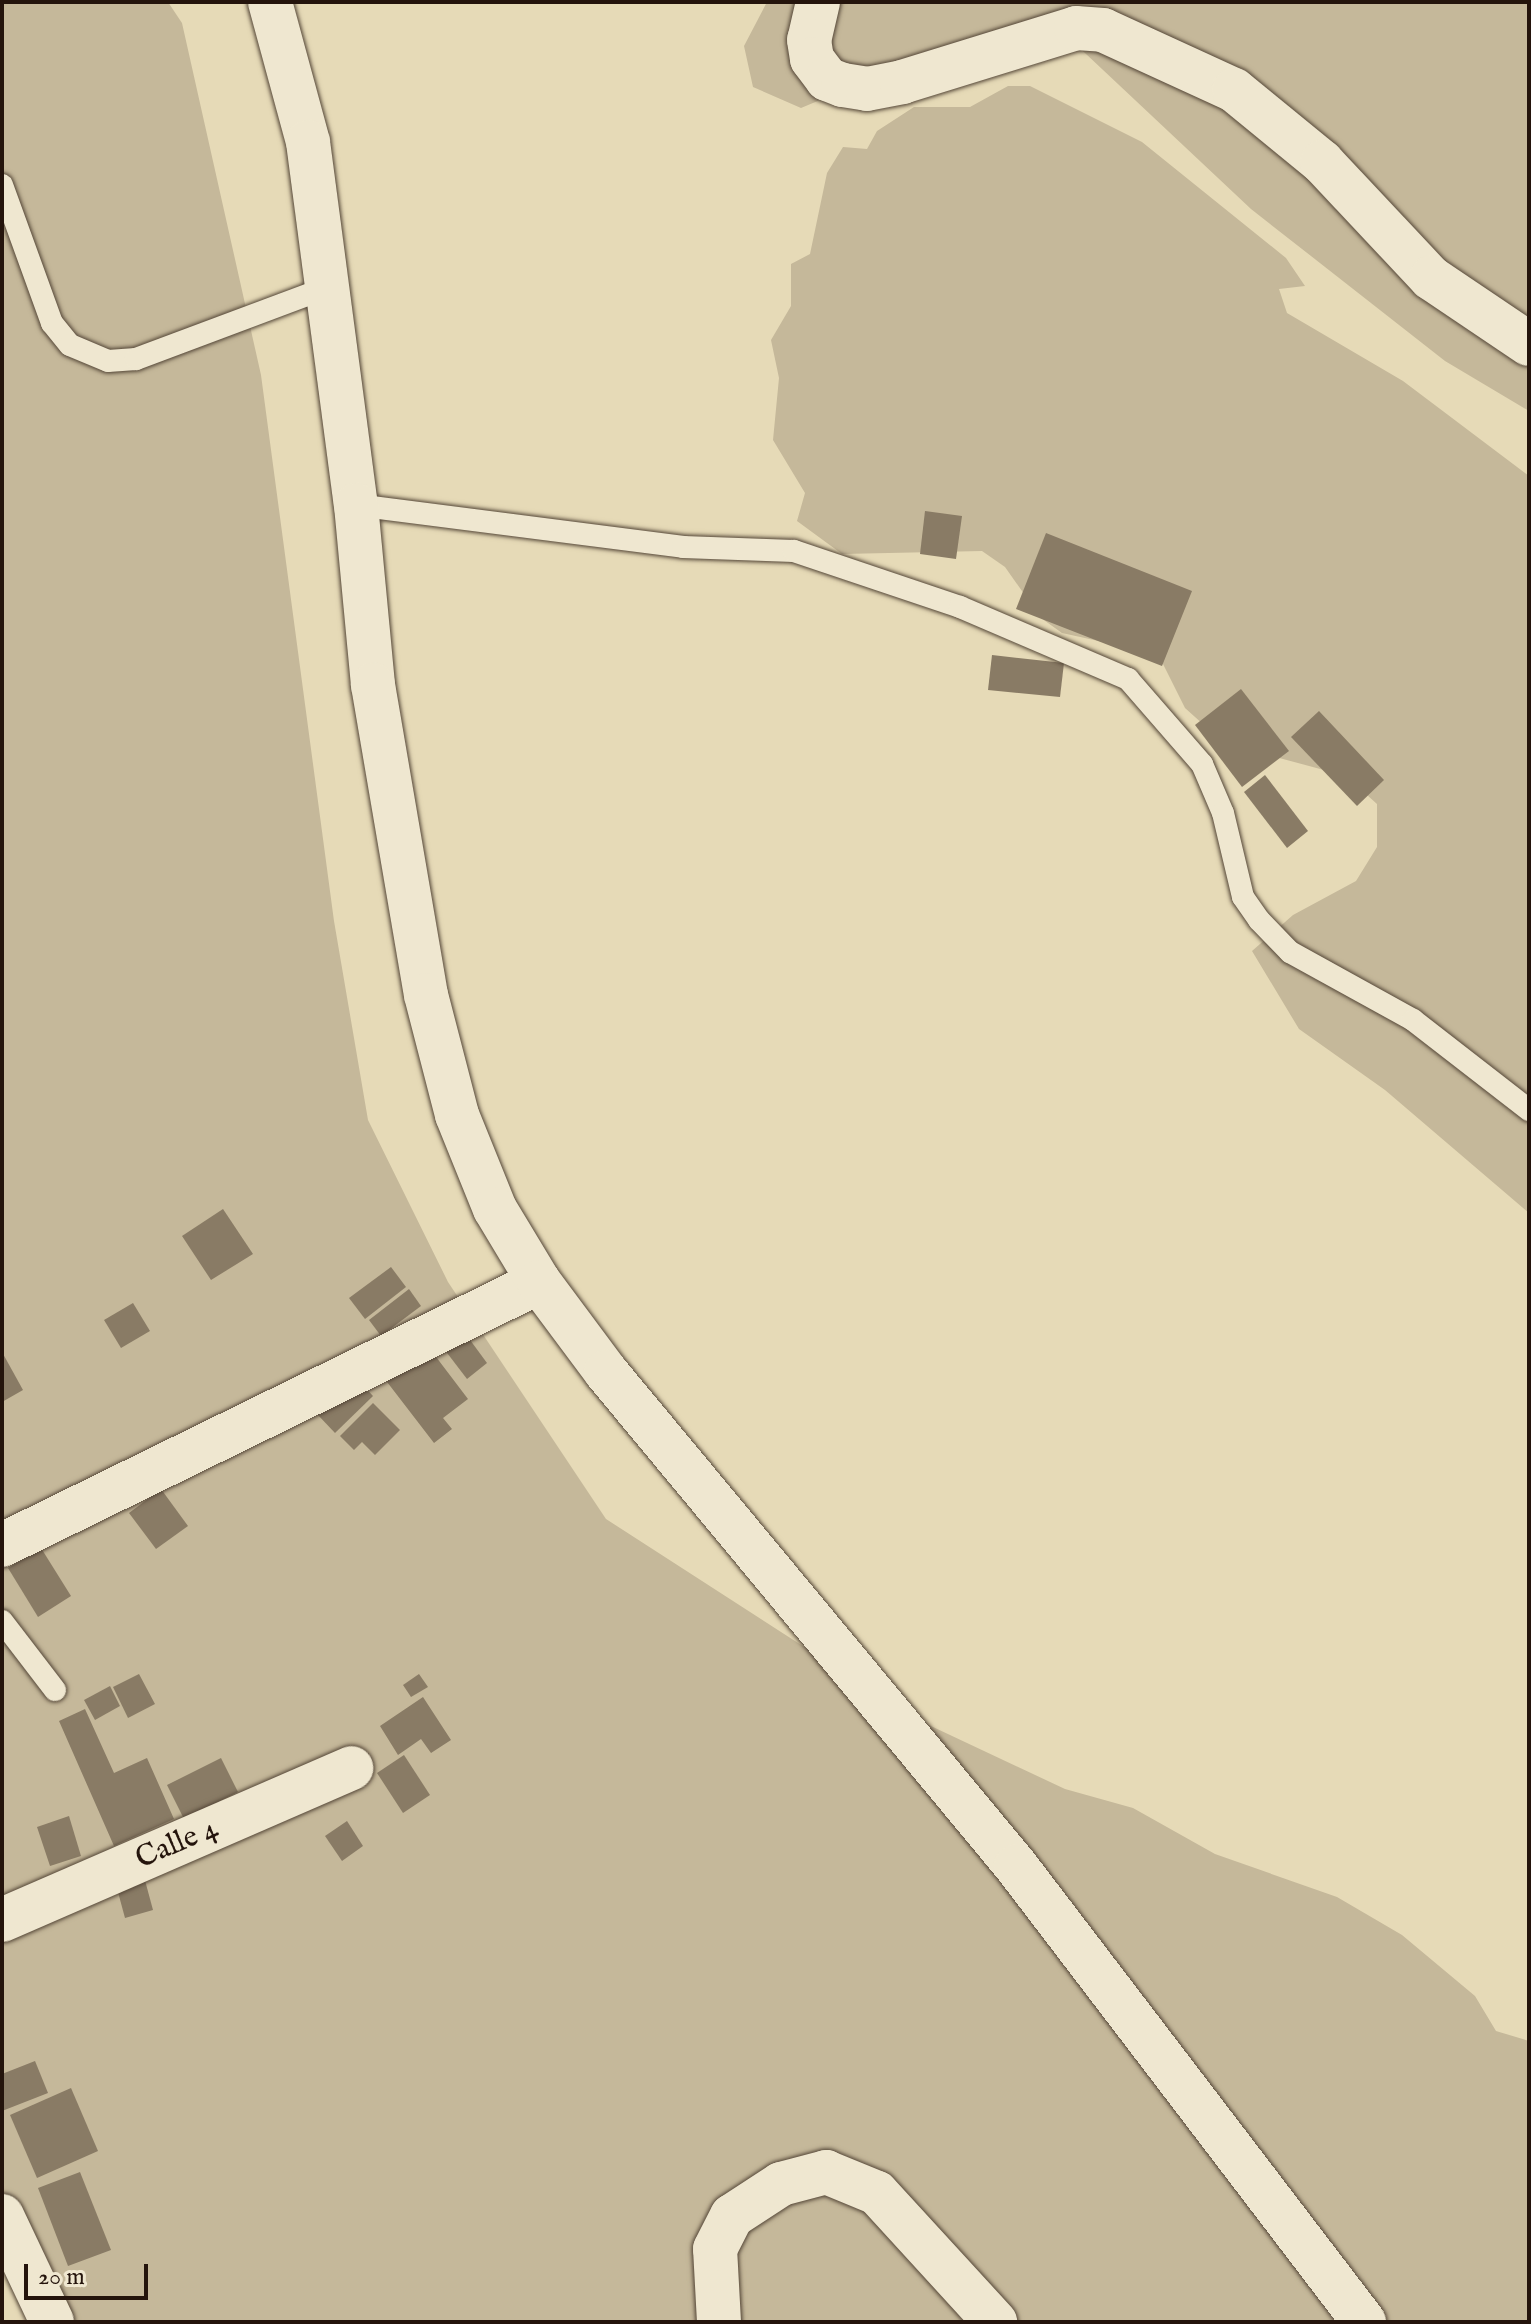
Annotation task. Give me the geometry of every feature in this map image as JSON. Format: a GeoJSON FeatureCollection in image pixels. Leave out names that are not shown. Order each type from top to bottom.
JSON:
{"type":"FeatureCollection","features":[{"type":"Feature","properties":{"kind":"street"},"geometry":{"type":"LineString","coordinates":[[270,2],[308,142],[356,505],[373,685],[426,995],[462,1128],[495,1209],[539,1282],[1016,1866],[1364,2322]]}},
{"type":"Feature","properties":{"kind":"street"},"geometry":{"type":"LineString","coordinates":[[818,2],[809,40],[812,59],[827,79],[843,85],[867,89],[902,82],[1076,28],[1103,30],[1234,90],[1322,162],[1431,278],[1529,344]]}},
{"type":"Feature","properties":{"kind":"street"},"geometry":{"type":"LineString","coordinates":[[2,1545],[539,1282]]}},
{"type":"Feature","properties":{"kind":"street","name":"Calle 4"},"geometry":{"type":"LineString","coordinates":[[2,1920],[351,1768]]}},
{"type":"Feature","properties":{"kind":"street"},"geometry":{"type":"LineString","coordinates":[[719,2322],[715,2249],[732,2216],[781,2184],[826,2172],[877,2193],[995,2322]]}},
{"type":"Feature","properties":{"kind":"street"},"geometry":{"type":"LineString","coordinates":[[2,2216],[52,2322]]}},
{"type":"Feature","properties":{"kind":"lane"},"geometry":{"type":"LineString","coordinates":[[2,185],[52,323],[70,345],[108,361],[136,359],[326,288]]}},
{"type":"Feature","properties":{"kind":"lane"},"geometry":{"type":"LineString","coordinates":[[356,505],[629,542],[794,551],[960,607],[1128,679],[1202,764],[1223,813],[1243,897],[1259,920],[1290,952],[1413,1020],[1529,1110]]}},
{"type":"Feature","properties":{"kind":"lane"},"geometry":{"type":"LineString","coordinates":[[2,1621],[55,1690]]}},
{"type":"Feature","properties":{"kind":"shaded area"},"geometry":{"type":"Polygon","coordinates":[[[2,2],[168,2],[182,23],[261,375],[334,921],[368,1120],[448,1282],[606,1519],[916,1719],[1065,1789],[1133,1808],[1215,1854],[1337,1897],[1402,1935],[1475,1996],[1496,2031],[1529,2041],[1529,2322],[52,2322],[2,2202],[2,2]]]}},
{"type":"Feature","properties":{"kind":"shaded area"},"geometry":{"type":"Polygon","coordinates":[[[767,2],[1529,2],[1529,411],[1445,361],[1251,209],[1069,38],[832,95],[801,108],[753,87],[744,46],[767,2]]]}},
{"type":"Feature","properties":{"kind":"shaded area"},"geometry":{"type":"Polygon","coordinates":[[[1008,86],[1030,86],[1142,142],[1286,258],[1305,286],[1279,289],[1287,313],[1403,381],[1529,476],[1529,1213],[1385,1090],[1299,1029],[1252,951],[1293,915],[1356,881],[1377,847],[1377,804],[1346,776],[1224,743],[1185,708],[1158,654],[1062,633],[1041,618],[1005,567],[982,551],[842,554],[797,521],[805,493],[773,440],[779,378],[771,340],[791,306],[791,264],[810,254],[827,173],[843,147],[867,149],[877,131],[914,107],[970,107],[1008,86]]]}},
{"type":"Feature","properties":{"kind":"building"},"geometry":{"type":"Polygon","coordinates":[[[925,511],[962,516],[956,559],[920,554],[925,511]]]}},
{"type":"Feature","properties":{"kind":"building"},"geometry":{"type":"Polygon","coordinates":[[[1046,533],[1192,591],[1162,666],[1016,609],[1046,533]]]}},
{"type":"Feature","properties":{"kind":"building"},"geometry":{"type":"Polygon","coordinates":[[[992,655],[1064,663],[1060,697],[988,690],[992,655]]]}},
{"type":"Feature","properties":{"kind":"building"},"geometry":{"type":"Polygon","coordinates":[[[1241,689],[1289,751],[1242,787],[1195,725],[1241,689]]]}},
{"type":"Feature","properties":{"kind":"building"},"geometry":{"type":"Polygon","coordinates":[[[1319,711],[1384,780],[1357,806],[1291,737],[1319,711]]]}},
{"type":"Feature","properties":{"kind":"building"},"geometry":{"type":"Polygon","coordinates":[[[1265,775],[1308,831],[1287,848],[1244,792],[1265,775]]]}},
{"type":"Feature","properties":{"kind":"building"},"geometry":{"type":"Polygon","coordinates":[[[223,1209],[253,1254],[211,1280],[182,1236],[223,1209]]]}},
{"type":"Feature","properties":{"kind":"building"},"geometry":{"type":"Polygon","coordinates":[[[391,1267],[406,1287],[365,1319],[349,1298],[391,1267]]]}},
{"type":"Feature","properties":{"kind":"building"},"geometry":{"type":"Polygon","coordinates":[[[409,1289],[421,1306],[381,1336],[369,1320],[409,1289]]]}},
{"type":"Feature","properties":{"kind":"building"},"geometry":{"type":"Polygon","coordinates":[[[133,1303],[150,1331],[121,1348],[104,1320],[133,1303]]]}},
{"type":"Feature","properties":{"kind":"building"},"geometry":{"type":"Polygon","coordinates":[[[462,1329],[487,1363],[467,1379],[441,1345],[462,1329]]]}},
{"type":"Feature","properties":{"kind":"building"},"geometry":{"type":"Polygon","coordinates":[[[427,1345],[468,1399],[443,1418],[452,1429],[434,1443],[384,1378],[427,1345]]]}},
{"type":"Feature","properties":{"kind":"building"},"geometry":{"type":"Polygon","coordinates":[[[2,1352],[23,1390],[2,1402],[2,1352]]]}},
{"type":"Feature","properties":{"kind":"building"},"geometry":{"type":"Polygon","coordinates":[[[356,1378],[373,1396],[335,1433],[317,1414],[356,1378]]]}},
{"type":"Feature","properties":{"kind":"building"},"geometry":{"type":"Polygon","coordinates":[[[373,1403],[400,1430],[375,1455],[362,1442],[354,1450],[340,1436],[373,1403]]]}},
{"type":"Feature","properties":{"kind":"building"},"geometry":{"type":"Polygon","coordinates":[[[161,1489],[188,1526],[156,1549],[129,1513],[161,1489]]]}},
{"type":"Feature","properties":{"kind":"building"},"geometry":{"type":"Polygon","coordinates":[[[41,1548],[71,1596],[38,1617],[8,1568],[41,1548]]]}},
{"type":"Feature","properties":{"kind":"building"},"geometry":{"type":"Polygon","coordinates":[[[139,1674],[155,1704],[128,1718],[113,1687],[139,1674]]]}},
{"type":"Feature","properties":{"kind":"building"},"geometry":{"type":"Polygon","coordinates":[[[419,1674],[428,1687],[411,1697],[403,1685],[419,1674]]]}},
{"type":"Feature","properties":{"kind":"building"},"geometry":{"type":"Polygon","coordinates":[[[110,1686],[120,1706],[95,1720],[84,1700],[110,1686]]]}},
{"type":"Feature","properties":{"kind":"building"},"geometry":{"type":"Polygon","coordinates":[[[423,1697],[451,1740],[431,1753],[421,1739],[398,1755],[380,1726],[423,1697]]]}},
{"type":"Feature","properties":{"kind":"building"},"geometry":{"type":"Polygon","coordinates":[[[85,1709],[114,1773],[147,1758],[174,1819],[114,1846],[59,1721],[85,1709]]]}},
{"type":"Feature","properties":{"kind":"building"},"geometry":{"type":"Polygon","coordinates":[[[404,1755],[430,1795],[403,1813],[377,1773],[404,1755]]]}},
{"type":"Feature","properties":{"kind":"building"},"geometry":{"type":"Polygon","coordinates":[[[221,1758],[238,1792],[184,1819],[167,1785],[221,1758]]]}},
{"type":"Feature","properties":{"kind":"building"},"geometry":{"type":"Polygon","coordinates":[[[69,1816],[81,1856],[50,1866],[37,1827],[69,1816]]]}},
{"type":"Feature","properties":{"kind":"building"},"geometry":{"type":"Polygon","coordinates":[[[347,1821],[363,1846],[342,1861],[325,1836],[347,1821]]]}},
{"type":"Feature","properties":{"kind":"building"},"geometry":{"type":"Polygon","coordinates":[[[143,1873],[153,1910],[125,1918],[115,1881],[143,1873]]]}},
{"type":"Feature","properties":{"kind":"building"},"geometry":{"type":"Polygon","coordinates":[[[35,2061],[48,2093],[2,2111],[2,2074],[35,2061]]]}},
{"type":"Feature","properties":{"kind":"building"},"geometry":{"type":"Polygon","coordinates":[[[71,2088],[98,2151],[37,2178],[10,2115],[71,2088]]]}},
{"type":"Feature","properties":{"kind":"building"},"geometry":{"type":"Polygon","coordinates":[[[80,2172],[111,2250],[68,2266],[38,2188],[80,2172]]]}}]}
